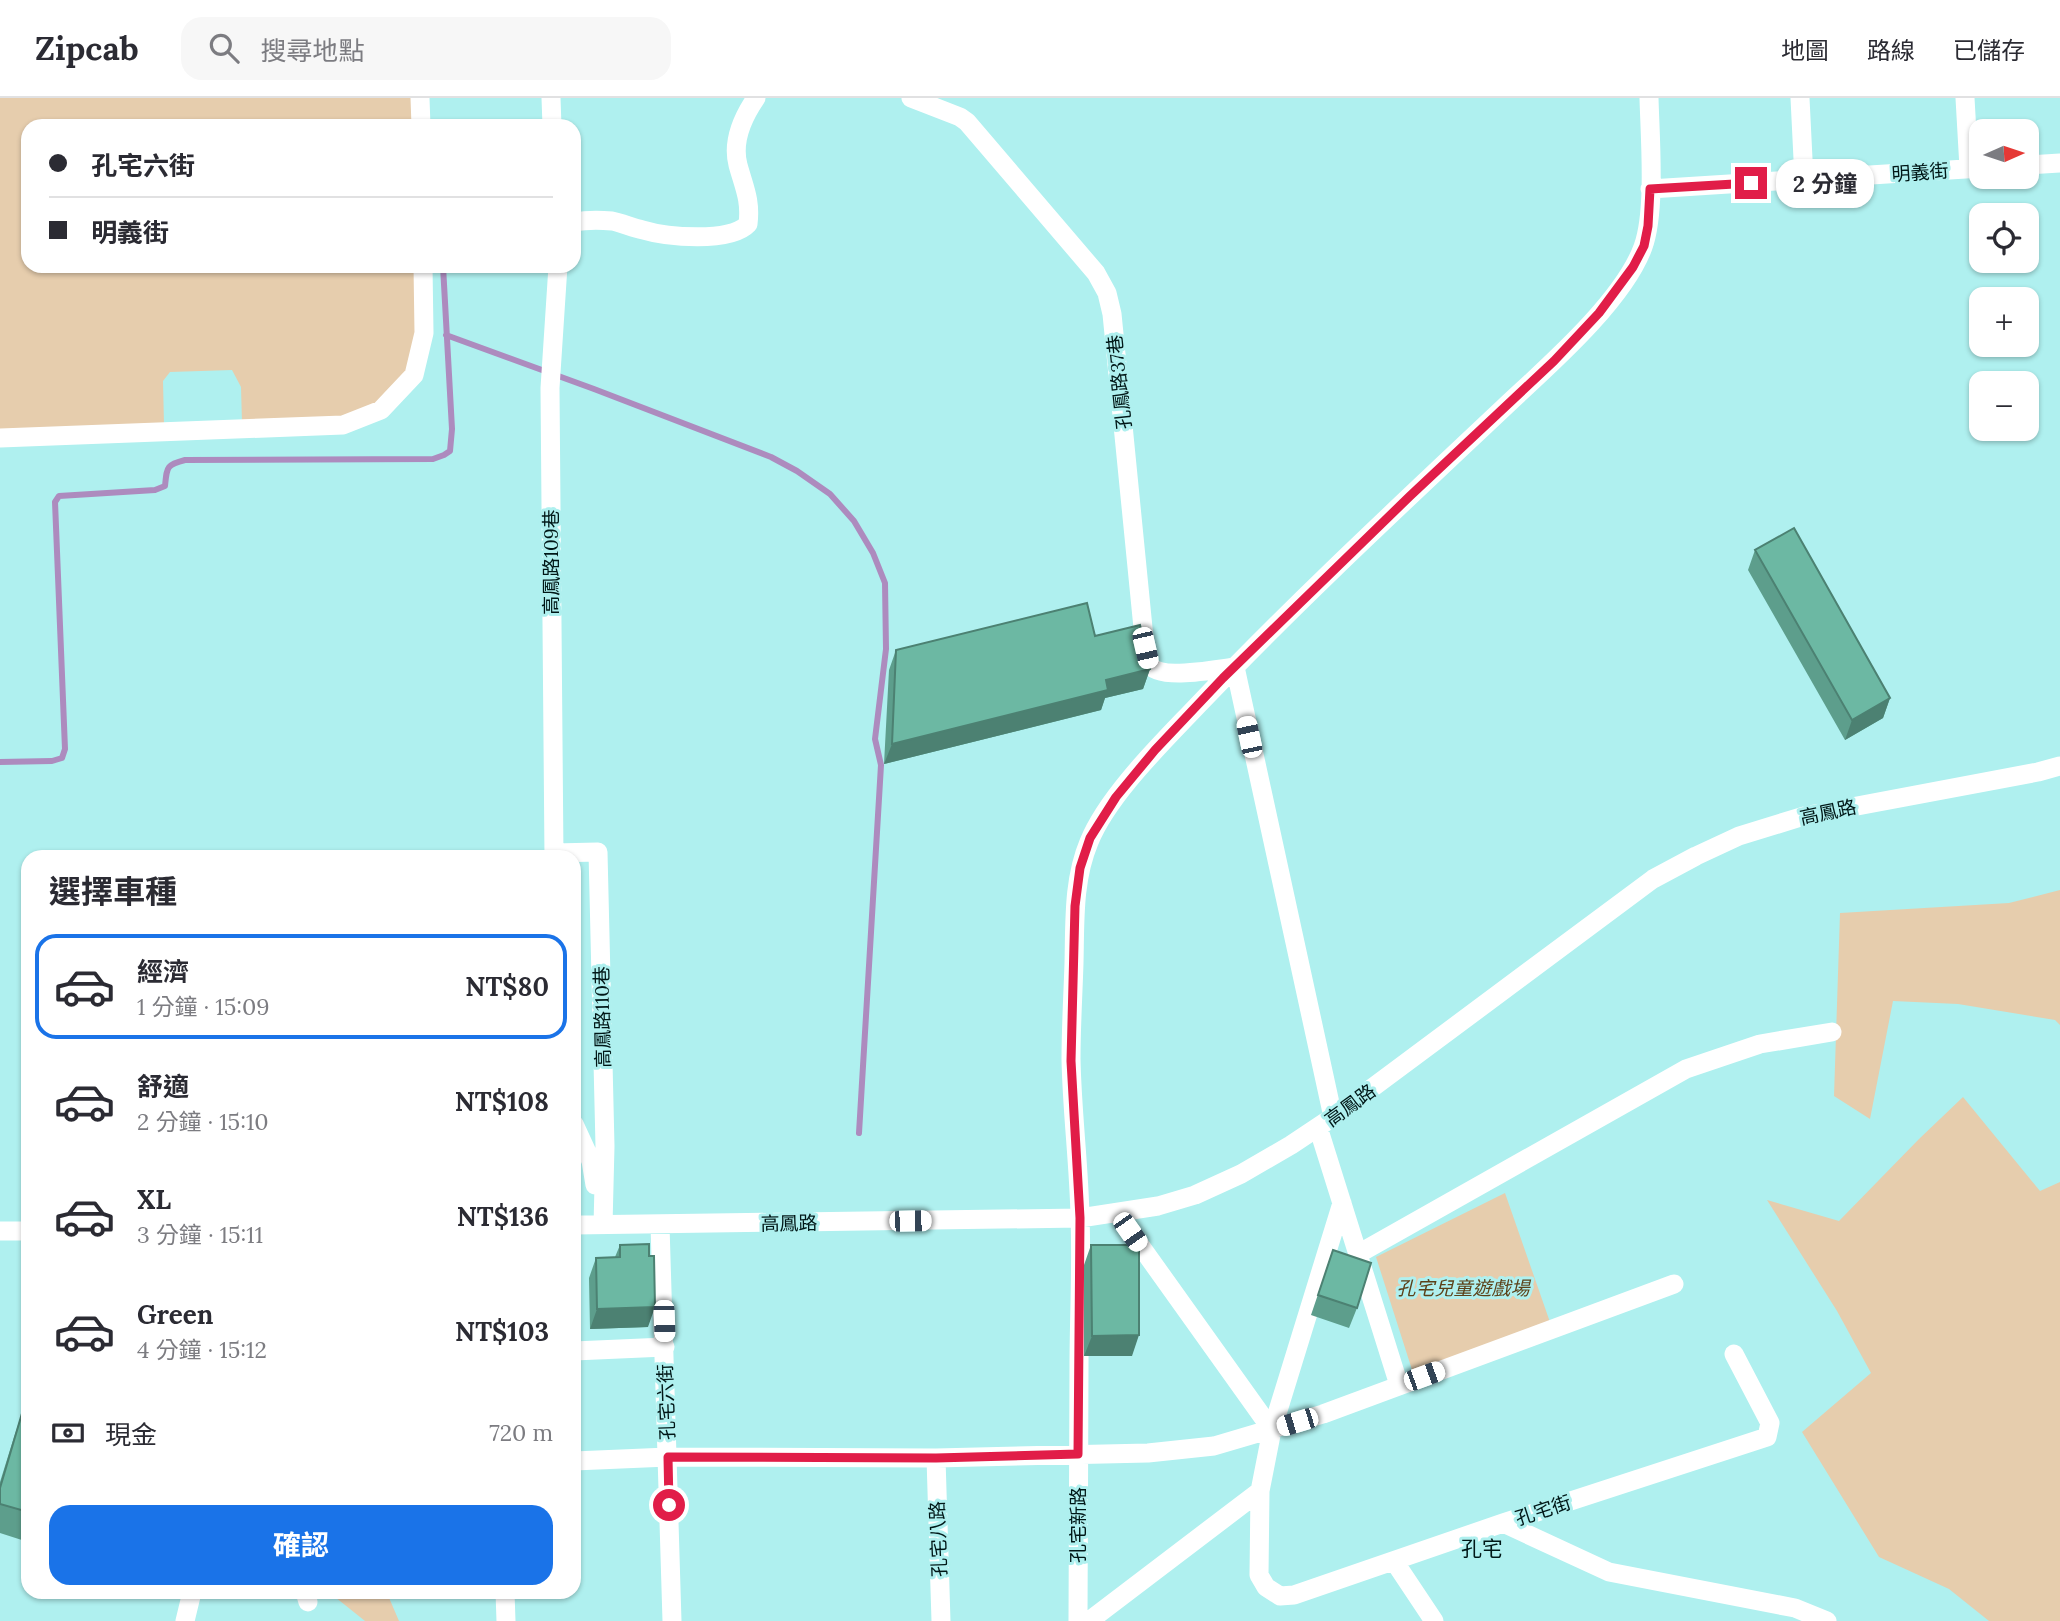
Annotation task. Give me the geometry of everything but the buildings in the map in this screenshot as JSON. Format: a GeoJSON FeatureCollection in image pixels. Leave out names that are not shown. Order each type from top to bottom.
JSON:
{"type":"FeatureCollection","features":[{"type":"Feature","properties":{"kind":"street"},"geometry":{"type":"LineString","coordinates":[[420,98],[421,119]]}},
{"type":"Feature","properties":{"kind":"street"},"geometry":{"type":"LineString","coordinates":[[551,98],[552,119]]}},
{"type":"Feature","properties":{"kind":"street"},"geometry":{"type":"LineString","coordinates":[[581,221],[613,221],[645,231],[684,237],[743,229],[748,224],[748,194],[737,163],[736,151],[743,122],[756,98]]}},
{"type":"Feature","properties":{"kind":"street","name":"孔鳳路37巷"},"geometry":{"type":"LineString","coordinates":[[911,98],[967,122],[1096,273],[1107,293],[1112,314],[1145,648],[1149,664],[1155,670],[1167,673],[1235,667]]}},
{"type":"Feature","properties":{"kind":"street","name":"孔宅新路"},"geometry":{"type":"LineString","coordinates":[[1079,1621],[1080,1218],[1071,1061],[1075,906],[1080,868],[1090,838],[1116,797],[1155,750],[1235,667],[1410,496],[1554,361],[1599,313],[1633,267],[1644,246],[1650,189],[1649,98]]}},
{"type":"Feature","properties":{"kind":"street"},"geometry":{"type":"LineString","coordinates":[[1800,98],[1804,179]]}},
{"type":"Feature","properties":{"kind":"street"},"geometry":{"type":"LineString","coordinates":[[1965,98],[1969,126]]}},
{"type":"Feature","properties":{"kind":"street"},"geometry":{"type":"LineString","coordinates":[[2039,164],[2060,163]]}},
{"type":"Feature","properties":{"kind":"street","name":"明義街"},"geometry":{"type":"LineString","coordinates":[[1650,189],[1969,168]]}},
{"type":"Feature","properties":{"kind":"street"},"geometry":{"type":"LineString","coordinates":[[0,438],[342,425],[381,410],[414,375],[424,333],[423,273]]}},
{"type":"Feature","properties":{"kind":"street","name":"高鳳路109巷"},"geometry":{"type":"LineString","coordinates":[[554,850],[550,388],[558,273]]}},
{"type":"Feature","properties":{"kind":"street"},"geometry":{"type":"LineString","coordinates":[[1235,667],[1342,1203],[1399,1385]]}},
{"type":"Feature","properties":{"kind":"street","name":"高鳳路"},"geometry":{"type":"LineString","coordinates":[[581,1225],[1080,1218],[1158,1206],[1195,1195],[1241,1174],[1326,1122],[1653,879],[1696,856],[1739,836],[1804,816],[2060,766]]}},
{"type":"Feature","properties":{"kind":"street","name":"高鳳路110巷"},"geometry":{"type":"LineString","coordinates":[[581,853],[598,852],[605,1146],[603,1224]]}},
{"type":"Feature","properties":{"kind":"street"},"geometry":{"type":"LineString","coordinates":[[1358,1254],[1686,1069],[1760,1044],[1832,1032]]}},
{"type":"Feature","properties":{"kind":"street"},"geometry":{"type":"LineString","coordinates":[[581,1139],[591,1161],[603,1224]]}},
{"type":"Feature","properties":{"kind":"street","name":"孔宅街"},"geometry":{"type":"LineString","coordinates":[[1342,1203],[1272,1430],[1260,1492],[1259,1575],[1266,1587],[1280,1596],[1294,1595],[1767,1437],[1770,1423],[1734,1354]]}},
{"type":"Feature","properties":{"kind":"street"},"geometry":{"type":"LineString","coordinates":[[1117,1213],[1272,1430]]}},
{"type":"Feature","properties":{"kind":"street","name":"孔宅六街"},"geometry":{"type":"LineString","coordinates":[[660,1225],[672,1621]]}},
{"type":"Feature","properties":{"kind":"street"},"geometry":{"type":"LineString","coordinates":[[0,1232],[21,1231]]}},
{"type":"Feature","properties":{"kind":"street"},"geometry":{"type":"LineString","coordinates":[[581,1461],[668,1457],[936,1458],[1148,1453],[1214,1446],[1323,1414],[1674,1284]]}},
{"type":"Feature","properties":{"kind":"street"},"geometry":{"type":"LineString","coordinates":[[581,1352],[665,1347]]}},
{"type":"Feature","properties":{"kind":"street","name":"孔宅八路"},"geometry":{"type":"LineString","coordinates":[[936,1458],[941,1621]]}},
{"type":"Feature","properties":{"kind":"street"},"geometry":{"type":"LineString","coordinates":[[1089,1621],[1260,1492]]}},
{"type":"Feature","properties":{"kind":"street"},"geometry":{"type":"LineString","coordinates":[[1503,1523],[1609,1572],[1795,1608],[1827,1621]]}},
{"type":"Feature","properties":{"kind":"street"},"geometry":{"type":"LineString","coordinates":[[1394,1561],[1434,1621]]}},
{"type":"Feature","properties":{"kind":"street"},"geometry":{"type":"LineString","coordinates":[[185,1621],[190,1599]]}},
{"type":"Feature","properties":{"kind":"street"},"geometry":{"type":"LineString","coordinates":[[505,1599],[506,1621]]}},
{"type":"Feature","properties":{"kind":"green space"},"geometry":{"type":"Polygon","coordinates":[[[0,98],[416,98],[416,119],[21,119],[21,273],[418,273],[419,332],[408,372],[375,405],[335,418],[242,423],[241,387],[232,370],[170,372],[163,381],[164,425],[0,431],[0,98]]]}},
{"type":"Feature","properties":{"kind":"green space"},"geometry":{"type":"Polygon","coordinates":[[[2060,890],[2060,1025],[2055,1020],[1958,1004],[1893,1001],[1870,1119],[1834,1096],[1840,913],[2009,903],[2060,890]]]}},
{"type":"Feature","properties":{"kind":"green space"},"geometry":{"type":"Polygon","coordinates":[[[1963,1097],[2040,1191],[2060,1182],[2060,1621],[1989,1621],[1949,1589],[1879,1557],[1802,1432],[1871,1373],[1837,1311],[1767,1200],[1839,1221],[1963,1097]]]}},
{"type":"Feature","properties":{"kind":"green space","name":"孔宅兒童遊戲場"},"geometry":{"type":"Polygon","coordinates":[[[1505,1193],[1551,1325],[1414,1376],[1376,1257],[1505,1193]]]}},
{"type":"Feature","properties":{"kind":"green space"},"geometry":{"type":"Polygon","coordinates":[[[338,1599],[390,1599],[399,1621],[365,1621],[338,1599]]]}},
{"type":"Feature","properties":{"kind":"waterway"},"geometry":{"type":"LineString","coordinates":[[0,762],[52,761],[62,758],[65,749],[55,502],[59,496],[155,490],[165,486],[167,471],[171,465],[185,460],[433,459],[444,455],[450,451],[452,429],[443,273]]}},
{"type":"Feature","properties":{"kind":"waterway"},"geometry":{"type":"LineString","coordinates":[[446,335],[771,457],[830,494],[854,521],[873,553],[885,583],[886,649],[875,739],[881,765],[859,1133]]}},
{"type":"Feature","properties":{"kind":"district","name":"孔宅"},"geometry":{"type":"Point","coordinates":[1482,1549]}},
{"type":"Feature","properties":{"kind":"route"},"geometry":{"type":"LineString","coordinates":[[669,1505],[668,1457],[936,1458],[1078,1454],[1080,1218],[1071,1061],[1075,906],[1080,868],[1090,838],[1116,797],[1155,750],[1223,678],[1410,496],[1554,361],[1599,313],[1633,267],[1644,246],[1650,189],[1751,183]]}}]}
